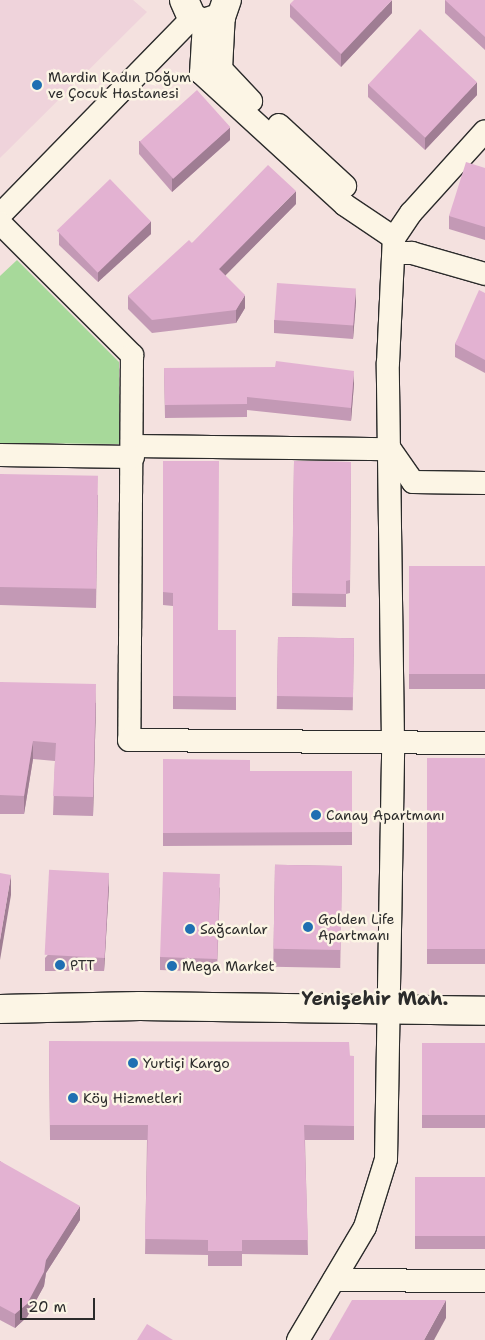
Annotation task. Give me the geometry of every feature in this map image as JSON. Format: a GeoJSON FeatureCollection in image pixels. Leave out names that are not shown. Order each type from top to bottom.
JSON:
{"type":"FeatureCollection","features":[{"type":"Feature","properties":{"kind":"street"},"geometry":{"type":"LineString","coordinates":[[0,215],[206,11]]}},
{"type":"Feature","properties":{"kind":"street"},"geometry":{"type":"LineString","coordinates":[[206,11],[201,73],[345,205],[394,246],[485,274]]}},
{"type":"Feature","properties":{"kind":"street"},"geometry":{"type":"LineString","coordinates":[[298,1340],[365,1227],[386,1159],[386,1009],[393,742],[388,363],[394,246],[411,214],[485,131]]}},
{"type":"Feature","properties":{"kind":"street"},"geometry":{"type":"LineString","coordinates":[[0,223],[132,355],[133,451],[129,740],[485,743]]}},
{"type":"Feature","properties":{"kind":"street"},"geometry":{"type":"LineString","coordinates":[[0,455],[133,451],[390,450]]}},
{"type":"Feature","properties":{"kind":"street"},"geometry":{"type":"LineString","coordinates":[[390,450],[413,482],[485,483]]}},
{"type":"Feature","properties":{"kind":"street"},"geometry":{"type":"LineString","coordinates":[[0,1009],[140,1006],[485,1011]]}},
{"type":"Feature","properties":{"kind":"street"},"geometry":{"type":"LineString","coordinates":[[334,1280],[485,1281]]}},
{"type":"Feature","properties":{"kind":"shaded area","name":"Mardin Kadın Doğum ve Çocuk Hastanesi"},"geometry":{"type":"Polygon","coordinates":[[[0,0],[133,0],[147,12],[0,158],[0,0]]]}},
{"type":"Feature","properties":{"kind":"green space"},"geometry":{"type":"Polygon","coordinates":[[[17,260],[119,362],[119,444],[0,443],[0,276],[17,260]]]}},
{"type":"Feature","properties":{"kind":"building"},"geometry":{"type":"Polygon","coordinates":[[[294,0],[392,0],[341,54],[290,4],[294,0]]]}},
{"type":"Feature","properties":{"kind":"building"},"geometry":{"type":"Polygon","coordinates":[[[445,0],[485,0],[485,37],[445,0]]]}},
{"type":"Feature","properties":{"kind":"building"},"geometry":{"type":"Polygon","coordinates":[[[420,29],[477,82],[425,138],[368,85],[420,29]]]}},
{"type":"Feature","properties":{"kind":"building"},"geometry":{"type":"Polygon","coordinates":[[[197,90],[230,127],[173,179],[140,142],[197,90]]]}},
{"type":"Feature","properties":{"kind":"building"},"geometry":{"type":"Polygon","coordinates":[[[466,162],[485,168],[485,227],[449,216],[466,162]]]}},
{"type":"Feature","properties":{"kind":"building"},"geometry":{"type":"Polygon","coordinates":[[[268,165],[296,191],[219,269],[245,295],[236,310],[152,320],[128,296],[189,240],[192,243],[268,165]]]}},
{"type":"Feature","properties":{"kind":"building"},"geometry":{"type":"Polygon","coordinates":[[[110,179],[151,221],[98,273],[57,230],[110,179]]]}},
{"type":"Feature","properties":{"kind":"building"},"geometry":{"type":"Polygon","coordinates":[[[277,283],[356,289],[353,325],[274,320],[277,283]]]}},
{"type":"Feature","properties":{"kind":"building"},"geometry":{"type":"Polygon","coordinates":[[[479,290],[485,293],[485,360],[455,344],[479,290]]]}},
{"type":"Feature","properties":{"kind":"building"},"geometry":{"type":"Polygon","coordinates":[[[276,361],[354,371],[351,408],[247,397],[247,404],[165,405],[164,368],[275,367],[276,361]]]}},
{"type":"Feature","properties":{"kind":"building"},"geometry":{"type":"Polygon","coordinates":[[[163,461],[219,461],[218,630],[236,630],[236,697],[173,696],[173,593],[163,592],[163,461]]]}},
{"type":"Feature","properties":{"kind":"building"},"geometry":{"type":"Polygon","coordinates":[[[294,461],[351,462],[350,580],[346,581],[346,594],[292,593],[294,461]]]}},
{"type":"Feature","properties":{"kind":"building"},"geometry":{"type":"Polygon","coordinates":[[[0,474],[98,476],[96,589],[0,587],[0,474]]]}},
{"type":"Feature","properties":{"kind":"building"},"geometry":{"type":"Polygon","coordinates":[[[409,566],[485,566],[485,674],[409,674],[409,566]]]}},
{"type":"Feature","properties":{"kind":"building"},"geometry":{"type":"Polygon","coordinates":[[[278,637],[354,638],[353,697],[277,696],[278,637]]]}},
{"type":"Feature","properties":{"kind":"building"},"geometry":{"type":"Polygon","coordinates":[[[0,682],[96,684],[93,797],[53,796],[56,743],[33,741],[24,796],[0,795],[0,682]]]}},
{"type":"Feature","properties":{"kind":"building"},"geometry":{"type":"Polygon","coordinates":[[[427,758],[485,758],[485,949],[427,949],[427,758]]]}},
{"type":"Feature","properties":{"kind":"building"},"geometry":{"type":"Polygon","coordinates":[[[163,759],[250,760],[250,771],[352,771],[352,832],[163,833],[163,759]]]}},
{"type":"Feature","properties":{"kind":"building","name":"Golden Life Apartmanı"},"geometry":{"type":"Polygon","coordinates":[[[275,865],[342,866],[341,950],[274,949],[275,865]]]}},
{"type":"Feature","properties":{"kind":"building"},"geometry":{"type":"Polygon","coordinates":[[[49,870],[109,873],[105,958],[45,955],[49,870]]]}},
{"type":"Feature","properties":{"kind":"building","name":"Sağcanlar"},"geometry":{"type":"Polygon","coordinates":[[[163,872],[220,874],[217,959],[160,957],[163,872]]]}},
{"type":"Feature","properties":{"kind":"building"},"geometry":{"type":"Polygon","coordinates":[[[0,873],[11,875],[0,940],[0,873]]]}},
{"type":"Feature","properties":{"kind":"building"},"geometry":{"type":"Polygon","coordinates":[[[49,1041],[349,1042],[350,1056],[354,1056],[354,1126],[304,1125],[308,1240],[242,1240],[242,1251],[208,1251],[208,1240],[145,1239],[148,1125],[50,1125],[49,1041]]]}},
{"type":"Feature","properties":{"kind":"building"},"geometry":{"type":"Polygon","coordinates":[[[422,1043],[485,1043],[485,1115],[422,1115],[422,1043]]]}},
{"type":"Feature","properties":{"kind":"building"},"geometry":{"type":"Polygon","coordinates":[[[0,1161],[80,1206],[46,1260],[44,1272],[27,1304],[15,1314],[0,1306],[0,1161]]]}},
{"type":"Feature","properties":{"kind":"building"},"geometry":{"type":"Polygon","coordinates":[[[415,1177],[485,1177],[485,1236],[415,1236],[415,1177]]]}},
{"type":"Feature","properties":{"kind":"building"},"geometry":{"type":"Polygon","coordinates":[[[352,1300],[446,1300],[424,1340],[329,1340],[352,1300]]]}},
{"type":"Feature","properties":{"kind":"building"},"geometry":{"type":"Polygon","coordinates":[[[147,1324],[173,1340],[137,1340],[147,1324]]]}},
{"type":"Feature","properties":{"kind":"place","name":"Mardin Kadın Doğum ve Çocuk Hastanesi"},"geometry":{"type":"Point","coordinates":[37,85]}},
{"type":"Feature","properties":{"kind":"place","name":"Canay Apartmanı"},"geometry":{"type":"Point","coordinates":[316,815]}},
{"type":"Feature","properties":{"kind":"place","name":"Golden Life Apartmanı"},"geometry":{"type":"Point","coordinates":[308,927]}},
{"type":"Feature","properties":{"kind":"place","name":"Sağcanlar"},"geometry":{"type":"Point","coordinates":[190,929]}},
{"type":"Feature","properties":{"kind":"place","name":"PTT"},"geometry":{"type":"Point","coordinates":[60,965]}},
{"type":"Feature","properties":{"kind":"place","name":"Mega Market"},"geometry":{"type":"Point","coordinates":[172,966]}},
{"type":"Feature","properties":{"kind":"place","name":"Yurtiçi Kargo"},"geometry":{"type":"Point","coordinates":[133,1063]}},
{"type":"Feature","properties":{"kind":"place","name":"Köy Hizmetleri"},"geometry":{"type":"Point","coordinates":[73,1098]}},
{"type":"Feature","properties":{"kind":"district","name":"Yenişehir Mah."},"geometry":{"type":"Point","coordinates":[375,999]}}]}
